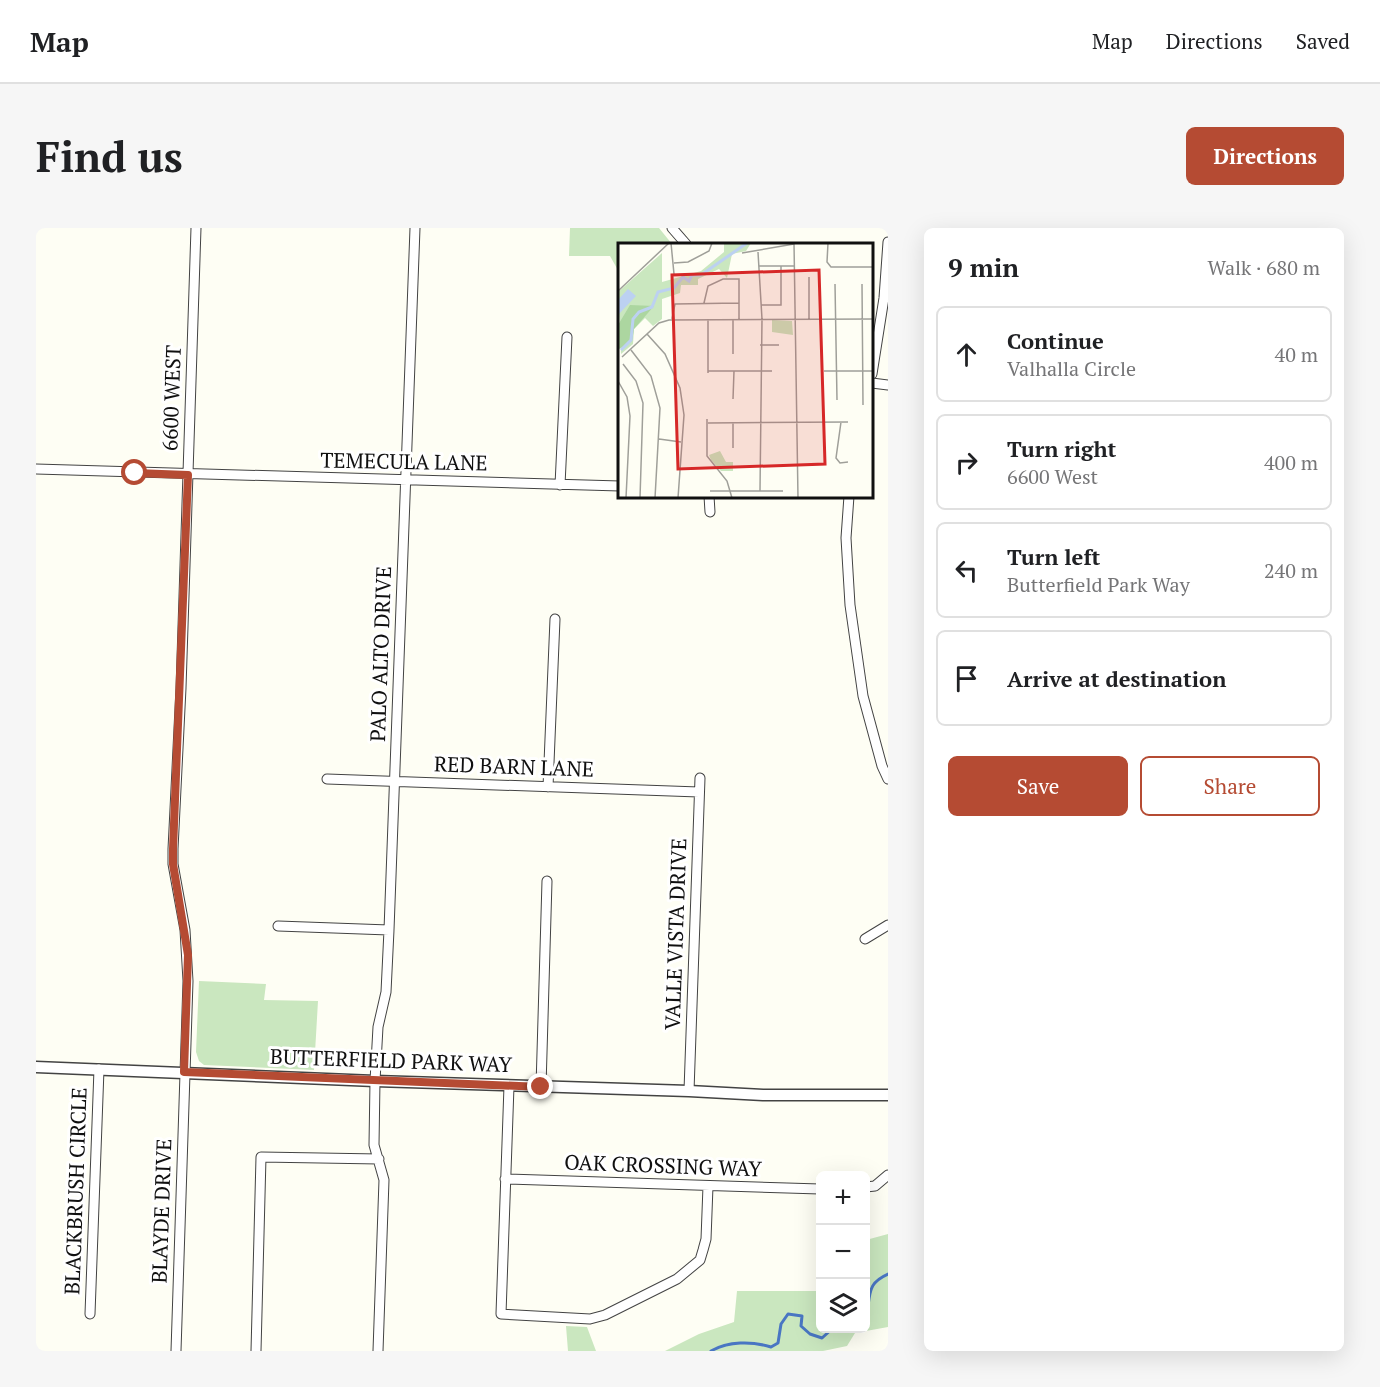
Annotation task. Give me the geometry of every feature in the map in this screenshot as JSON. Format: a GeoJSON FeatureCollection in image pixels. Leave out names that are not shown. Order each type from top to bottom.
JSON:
{"type":"FeatureCollection","features":[{"type":"Feature","properties":{"kind":"street","name":"6600 WEST"},"geometry":{"type":"LineString","coordinates":[[184,1072],[188,955],[173,864],[173,849],[196,228]]}},
{"type":"Feature","properties":{"kind":"street","name":"PALO ALTO DRIVE"},"geometry":{"type":"LineString","coordinates":[[378,1351],[384,1180],[374,1145],[375,1081],[378,1027],[386,992],[389,930],[415,228]]}},
{"type":"Feature","properties":{"kind":"street"},"geometry":{"type":"LineString","coordinates":[[672,228],[685,243]]}},
{"type":"Feature","properties":{"kind":"street"},"geometry":{"type":"LineString","coordinates":[[873,368],[884,298],[888,242]]}},
{"type":"Feature","properties":{"kind":"street"},"geometry":{"type":"LineString","coordinates":[[560,484],[567,337]]}},
{"type":"Feature","properties":{"kind":"street"},"geometry":{"type":"LineString","coordinates":[[873,383],[888,385]]}},
{"type":"Feature","properties":{"kind":"street","name":"TEMECULA LANE"},"geometry":{"type":"LineString","coordinates":[[36,469],[618,486]]}},
{"type":"Feature","properties":{"kind":"street"},"geometry":{"type":"LineString","coordinates":[[709,498],[710,512]]}},
{"type":"Feature","properties":{"kind":"street"},"geometry":{"type":"LineString","coordinates":[[849,498],[846,538],[852,616],[863,696],[882,766],[888,779]]}},
{"type":"Feature","properties":{"kind":"street"},"geometry":{"type":"LineString","coordinates":[[548,786],[555,619]]}},
{"type":"Feature","properties":{"kind":"street","name":"VALLE VISTA DRIVE"},"geometry":{"type":"LineString","coordinates":[[689,1091],[700,778]]}},
{"type":"Feature","properties":{"kind":"street","name":"RED BARN LANE"},"geometry":{"type":"LineString","coordinates":[[327,779],[699,792]]}},
{"type":"Feature","properties":{"kind":"street"},"geometry":{"type":"LineString","coordinates":[[541,1087],[547,881]]}},
{"type":"Feature","properties":{"kind":"street"},"geometry":{"type":"LineString","coordinates":[[865,939],[888,925]]}},
{"type":"Feature","properties":{"kind":"street"},"geometry":{"type":"LineString","coordinates":[[278,926],[389,930]]}},
{"type":"Feature","properties":{"kind":"street","name":"BUTTERFIELD PARK WAY"},"geometry":{"type":"LineString","coordinates":[[36,1067],[763,1095],[888,1095]]}},
{"type":"Feature","properties":{"kind":"street","name":"BLACKBRUSH CIRCLE"},"geometry":{"type":"LineString","coordinates":[[90,1314],[99,1069]]}},
{"type":"Feature","properties":{"kind":"street","name":"BLAYDE DRIVE"},"geometry":{"type":"LineString","coordinates":[[176,1351],[184,1072]]}},
{"type":"Feature","properties":{"kind":"street"},"geometry":{"type":"LineString","coordinates":[[509,1086],[501,1314],[590,1319],[605,1315],[677,1280],[700,1260],[706,1239],[708,1185]]}},
{"type":"Feature","properties":{"kind":"street"},"geometry":{"type":"LineString","coordinates":[[256,1351],[261,1157],[379,1159]]}},
{"type":"Feature","properties":{"kind":"street"},"geometry":{"type":"LineString","coordinates":[[870,1187],[875,1186],[888,1175]]}},
{"type":"Feature","properties":{"kind":"street","name":"OAK CROSSING WAY"},"geometry":{"type":"LineString","coordinates":[[505,1179],[816,1189]]}},
{"type":"Feature","properties":{"kind":"green space"},"geometry":{"type":"Polygon","coordinates":[[[570,228],[659,228],[671,243],[618,243],[618,270],[610,256],[569,256],[570,228]]]}},
{"type":"Feature","properties":{"kind":"green space"},"geometry":{"type":"Polygon","coordinates":[[[199,981],[266,984],[264,1000],[318,1001],[314,1070],[204,1065],[199,1061],[196,1052],[199,981]]]}},
{"type":"Feature","properties":{"kind":"green space"},"geometry":{"type":"Polygon","coordinates":[[[888,1234],[888,1327],[870,1330],[870,1279],[870,1239],[888,1234]]]}},
{"type":"Feature","properties":{"kind":"green space"},"geometry":{"type":"Polygon","coordinates":[[[737,1291],[816,1291],[816,1333],[855,1333],[847,1346],[823,1351],[665,1351],[699,1334],[734,1322],[737,1291]]]}},
{"type":"Feature","properties":{"kind":"green space"},"geometry":{"type":"Polygon","coordinates":[[[566,1326],[587,1327],[596,1351],[568,1351],[566,1326]]]}},
{"type":"Feature","properties":{"kind":"waterway"},"geometry":{"type":"LineString","coordinates":[[870,1294],[878,1279],[888,1274]]}},
{"type":"Feature","properties":{"kind":"waterway"},"geometry":{"type":"LineString","coordinates":[[711,1351],[725,1345],[740,1343],[771,1347],[778,1343],[781,1324],[788,1314],[802,1316],[801,1326],[810,1334],[822,1338],[828,1333]]}},
{"type":"Feature","properties":{"kind":"route"},"geometry":{"type":"LineString","coordinates":[[135,473],[188,475],[177,795],[173,849],[173,864],[188,955],[184,1072],[541,1087]]}}]}
